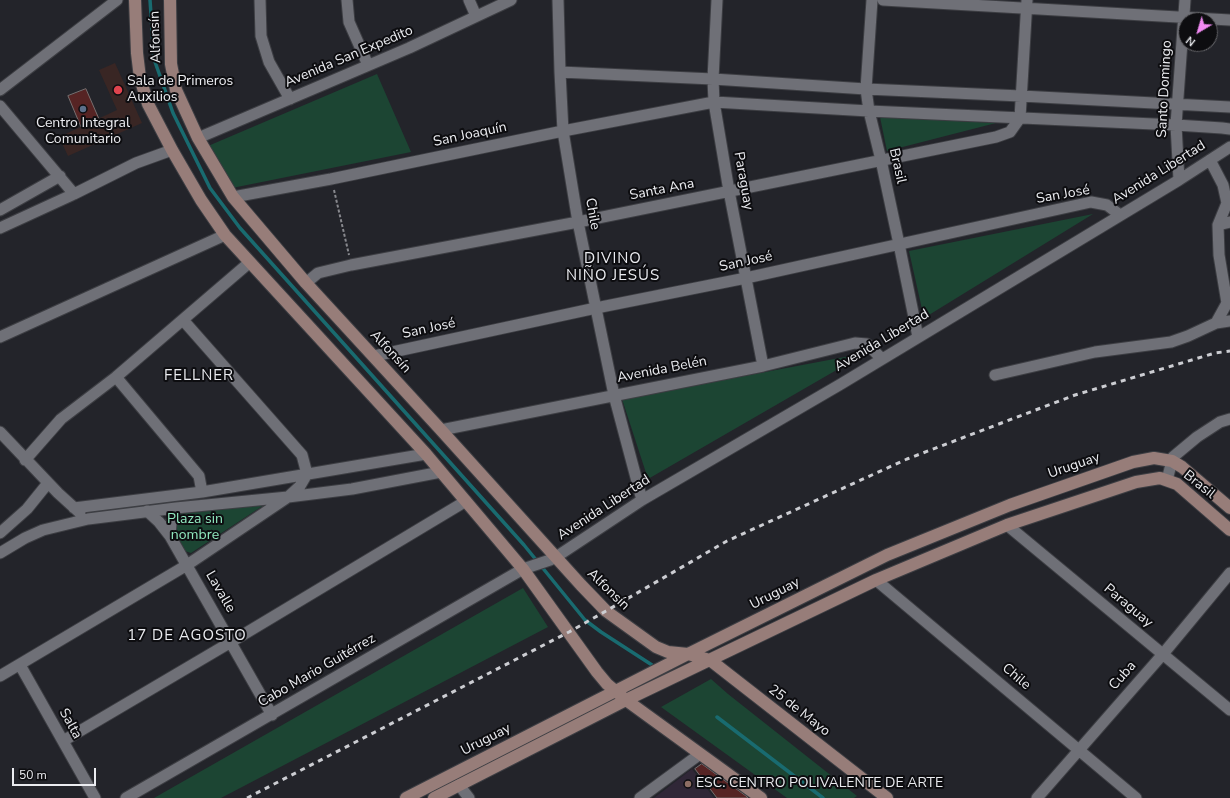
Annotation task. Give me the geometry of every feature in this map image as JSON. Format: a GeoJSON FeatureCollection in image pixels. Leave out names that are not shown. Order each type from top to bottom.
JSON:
{"type":"FeatureCollection","features":[{"type":"Feature","properties":{"kind":"street"},"geometry":{"type":"LineString","coordinates":[[0,90],[117,0]]}},
{"type":"Feature","properties":{"kind":"street","name":"Alfonsín"},"geometry":{"type":"LineString","coordinates":[[135,0],[137,54],[140,78],[148,104],[172,150],[201,200],[225,234],[426,454],[466,501],[528,567],[597,672],[616,692]]}},
{"type":"Feature","properties":{"kind":"street","name":"Alfonsín"},"geometry":{"type":"LineString","coordinates":[[170,0],[171,64],[176,90],[198,138],[233,197],[306,283],[441,430],[553,558],[592,598],[621,623],[656,647],[668,652],[688,654]]}},
{"type":"Feature","properties":{"kind":"street"},"geometry":{"type":"LineString","coordinates":[[260,0],[260,36],[268,62],[290,99]]}},
{"type":"Feature","properties":{"kind":"street"},"geometry":{"type":"LineString","coordinates":[[347,0],[349,22],[368,65]]}},
{"type":"Feature","properties":{"kind":"street"},"geometry":{"type":"LineString","coordinates":[[469,0],[476,16]]}},
{"type":"Feature","properties":{"kind":"street","name":"Avenida San Expedito"},"geometry":{"type":"LineString","coordinates":[[198,138],[409,48],[511,0]]}},
{"type":"Feature","properties":{"kind":"street","name":"Chile"},"geometry":{"type":"LineString","coordinates":[[558,0],[563,131],[578,222],[614,395],[642,500]]}},
{"type":"Feature","properties":{"kind":"street","name":"Paraguay"},"geometry":{"type":"LineString","coordinates":[[717,0],[713,79],[714,102],[729,191],[763,366]]}},
{"type":"Feature","properties":{"kind":"street","name":"Brasil"},"geometry":{"type":"LineString","coordinates":[[872,0],[866,89],[868,111],[881,160],[918,337]]}},
{"type":"Feature","properties":{"kind":"street"},"geometry":{"type":"LineString","coordinates":[[882,0],[1027,4],[1178,17]]}},
{"type":"Feature","properties":{"kind":"street","name":"Santo Domingo"},"geometry":{"type":"LineString","coordinates":[[1184,12],[1185,0]]}},
{"type":"Feature","properties":{"kind":"street"},"geometry":{"type":"LineString","coordinates":[[1020,118],[1027,4]]}},
{"type":"Feature","properties":{"kind":"street"},"geometry":{"type":"LineString","coordinates":[[1218,19],[1230,20]]}},
{"type":"Feature","properties":{"kind":"street","name":"Santo Domingo"},"geometry":{"type":"LineString","coordinates":[[1179,180],[1176,125],[1181,52]]}},
{"type":"Feature","properties":{"kind":"street"},"geometry":{"type":"LineString","coordinates":[[560,72],[713,79],[866,89],[1230,108]]}},
{"type":"Feature","properties":{"kind":"street","name":"San Joaquín"},"geometry":{"type":"LineString","coordinates":[[233,197],[331,179],[563,131],[714,102],[1230,129]]}},
{"type":"Feature","properties":{"kind":"street"},"geometry":{"type":"LineString","coordinates":[[0,106],[74,194]]}},
{"type":"Feature","properties":{"kind":"street","name":"Santa Ana"},"geometry":{"type":"LineString","coordinates":[[306,283],[318,273],[351,265],[578,222],[996,137],[1010,132],[1020,118]]}},
{"type":"Feature","properties":{"kind":"street","name":"Avenida Libertad"},"geometry":{"type":"LineString","coordinates":[[528,567],[553,558],[642,500],[882,359],[1179,180],[1230,147]]}},
{"type":"Feature","properties":{"kind":"street"},"geometry":{"type":"LineString","coordinates":[[0,228],[74,194],[136,163],[172,150]]}},
{"type":"Feature","properties":{"kind":"street"},"geometry":{"type":"LineString","coordinates":[[1210,160],[1223,185],[1227,203],[1218,225],[1219,255],[1227,304],[1216,324]]}},
{"type":"Feature","properties":{"kind":"street"},"geometry":{"type":"LineString","coordinates":[[0,210],[60,176]]}},
{"type":"Feature","properties":{"kind":"street","name":"San José"},"geometry":{"type":"LineString","coordinates":[[374,356],[596,308],[746,278],[1091,202],[1107,205],[1120,215]]}},
{"type":"Feature","properties":{"kind":"street"},"geometry":{"type":"LineString","coordinates":[[1218,225],[1230,222]]}},
{"type":"Feature","properties":{"kind":"street"},"geometry":{"type":"LineString","coordinates":[[0,337],[225,234]]}},
{"type":"Feature","properties":{"kind":"street"},"geometry":{"type":"LineString","coordinates":[[25,460],[61,419],[116,378],[250,262]]}},
{"type":"Feature","properties":{"kind":"street"},"geometry":{"type":"LineString","coordinates":[[0,676],[187,565],[288,497],[300,486],[307,474],[302,455],[183,320]]}},
{"type":"Feature","properties":{"kind":"street"},"geometry":{"type":"LineString","coordinates":[[995,375],[1095,352],[1172,342],[1216,324],[1230,321]]}},
{"type":"Feature","properties":{"kind":"street","name":"Avenida Belén"},"geometry":{"type":"LineString","coordinates":[[441,430],[763,366],[855,343],[867,344],[882,359]]}},
{"type":"Feature","properties":{"kind":"street"},"geometry":{"type":"LineString","coordinates":[[116,378],[199,476],[202,492]]}},
{"type":"Feature","properties":{"kind":"street"},"geometry":{"type":"LineString","coordinates":[[1167,480],[1173,457],[1197,437],[1220,422],[1230,419]]}},
{"type":"Feature","properties":{"kind":"street"},"geometry":{"type":"LineString","coordinates":[[0,432],[48,483],[88,519]]}},
{"type":"Feature","properties":{"kind":"street"},"geometry":{"type":"LineString","coordinates":[[74,508],[202,492],[426,454]]}},
{"type":"Feature","properties":{"kind":"street","name":"Uruguay"},"geometry":{"type":"LineString","coordinates":[[406,798],[688,654],[887,555],[1010,505],[1133,462],[1154,458],[1172,461]]}},
{"type":"Feature","properties":{"kind":"street"},"geometry":{"type":"LineString","coordinates":[[1172,461],[1182,467],[1230,508]]}},
{"type":"Feature","properties":{"kind":"street"},"geometry":{"type":"LineString","coordinates":[[0,553],[26,538],[44,530],[88,519],[147,511],[352,489],[441,472]]}},
{"type":"Feature","properties":{"kind":"street","name":"Uruguay"},"geometry":{"type":"LineString","coordinates":[[434,798],[626,700],[876,580],[1008,525],[1136,482],[1160,478],[1167,480]]}},
{"type":"Feature","properties":{"kind":"street","name":"Brasil"},"geometry":{"type":"LineString","coordinates":[[1167,480],[1177,484],[1230,530]]}},
{"type":"Feature","properties":{"kind":"street"},"geometry":{"type":"LineString","coordinates":[[0,533],[27,509],[48,483]]}},
{"type":"Feature","properties":{"kind":"street"},"geometry":{"type":"LineString","coordinates":[[62,741],[231,642],[466,501]]}},
{"type":"Feature","properties":{"kind":"street"},"geometry":{"type":"LineString","coordinates":[[170,536],[170,523],[176,508]]}},
{"type":"Feature","properties":{"kind":"street","name":"Lavalle"},"geometry":{"type":"LineString","coordinates":[[147,511],[159,522],[170,536],[272,715]]}},
{"type":"Feature","properties":{"kind":"street","name":"Paraguay"},"geometry":{"type":"LineString","coordinates":[[1008,525],[1230,710]]}},
{"type":"Feature","properties":{"kind":"street","name":"Cabo Mario Guitérrez"},"geometry":{"type":"LineString","coordinates":[[126,798],[528,567]]}},
{"type":"Feature","properties":{"kind":"street","name":"Cuba"},"geometry":{"type":"LineString","coordinates":[[1037,798],[1230,573]]}},
{"type":"Feature","properties":{"kind":"street","name":"Chile"},"geometry":{"type":"LineString","coordinates":[[876,580],[1136,798]]}},
{"type":"Feature","properties":{"kind":"street","name":"25 de Mayo"},"geometry":{"type":"LineString","coordinates":[[688,654],[710,660],[884,797]]}},
{"type":"Feature","properties":{"kind":"street","name":"Salta"},"geometry":{"type":"LineString","coordinates":[[20,665],[95,798]]}},
{"type":"Feature","properties":{"kind":"street"},"geometry":{"type":"LineString","coordinates":[[616,692],[761,798]]}},
{"type":"Feature","properties":{"kind":"street"},"geometry":{"type":"LineString","coordinates":[[640,798],[700,754]]}},
{"type":"Feature","properties":{"kind":"street"},"geometry":{"type":"LineString","coordinates":[[460,785],[469,798]]}},
{"type":"Feature","properties":{"kind":"path"},"geometry":{"type":"LineString","coordinates":[[331,179],[351,265]]}},
{"type":"Feature","properties":{"kind":"shaded area","name":"Sala de Primeros Auxilios"},"geometry":{"type":"Polygon","coordinates":[[[115,63],[142,123],[68,156],[59,137],[117,110],[99,70],[115,63]]]}},
{"type":"Feature","properties":{"kind":"shaded area","name":"ESC. CENTRO POLIVALENTE DE ARTE"},"geometry":{"type":"Polygon","coordinates":[[[692,769],[714,798],[654,798],[692,769]]]}},
{"type":"Feature","properties":{"kind":"green space"},"geometry":{"type":"Polygon","coordinates":[[[377,74],[411,152],[232,188],[208,146],[377,74]]]}},
{"type":"Feature","properties":{"kind":"green space"},"geometry":{"type":"Polygon","coordinates":[[[880,117],[996,123],[887,151],[880,117]]]}},
{"type":"Feature","properties":{"kind":"green space"},"geometry":{"type":"Polygon","coordinates":[[[1093,214],[924,318],[909,251],[1093,214]]]}},
{"type":"Feature","properties":{"kind":"green space"},"geometry":{"type":"Polygon","coordinates":[[[866,353],[648,479],[622,399],[866,353]]]}},
{"type":"Feature","properties":{"kind":"green space","name":"Plaza sin nombre"},"geometry":{"type":"Polygon","coordinates":[[[264,505],[191,553],[185,551],[178,537],[176,525],[179,515],[184,512],[264,505]]]}},
{"type":"Feature","properties":{"kind":"green space"},"geometry":{"type":"Polygon","coordinates":[[[523,588],[548,627],[221,798],[154,798],[523,588]]]}},
{"type":"Feature","properties":{"kind":"green space"},"geometry":{"type":"Polygon","coordinates":[[[711,679],[857,796],[854,798],[787,798],[661,707],[711,679]]]}},
{"type":"Feature","properties":{"kind":"building"},"geometry":{"type":"Polygon","coordinates":[[[86,89],[99,119],[81,127],[68,96],[86,89]]]}},
{"type":"Feature","properties":{"kind":"building"},"geometry":{"type":"Polygon","coordinates":[[[702,764],[748,798],[717,798],[695,769],[702,764]]]}},
{"type":"Feature","properties":{"kind":"waterway"},"geometry":{"type":"LineString","coordinates":[[150,0],[154,59],[173,113],[210,188],[240,228],[524,545],[585,620],[652,665]]}},
{"type":"Feature","properties":{"kind":"waterway"},"geometry":{"type":"LineString","coordinates":[[717,717],[823,798]]}},
{"type":"Feature","properties":{"kind":"railway"},"geometry":{"type":"LineString","coordinates":[[247,798],[569,632],[727,541],[907,459],[1075,395],[1215,353],[1230,351]]}},
{"type":"Feature","properties":{"kind":"place","name":"Sala de Primeros Auxilios"},"geometry":{"type":"Point","coordinates":[118,90]}},
{"type":"Feature","properties":{"kind":"place","name":"Centro Integral Comunitario"},"geometry":{"type":"Point","coordinates":[83,109]}},
{"type":"Feature","properties":{"kind":"place","name":"ESC. CENTRO POLIVALENTE DE ARTE"},"geometry":{"type":"Point","coordinates":[688,784]}},
{"type":"Feature","properties":{"kind":"district","name":"DIVINO NIÑO JESÚS"},"geometry":{"type":"Point","coordinates":[613,268]}},
{"type":"Feature","properties":{"kind":"district","name":"FELLNER"},"geometry":{"type":"Point","coordinates":[199,376]}},
{"type":"Feature","properties":{"kind":"district","name":"17 DE AGOSTO"},"geometry":{"type":"Point","coordinates":[187,636]}}]}
